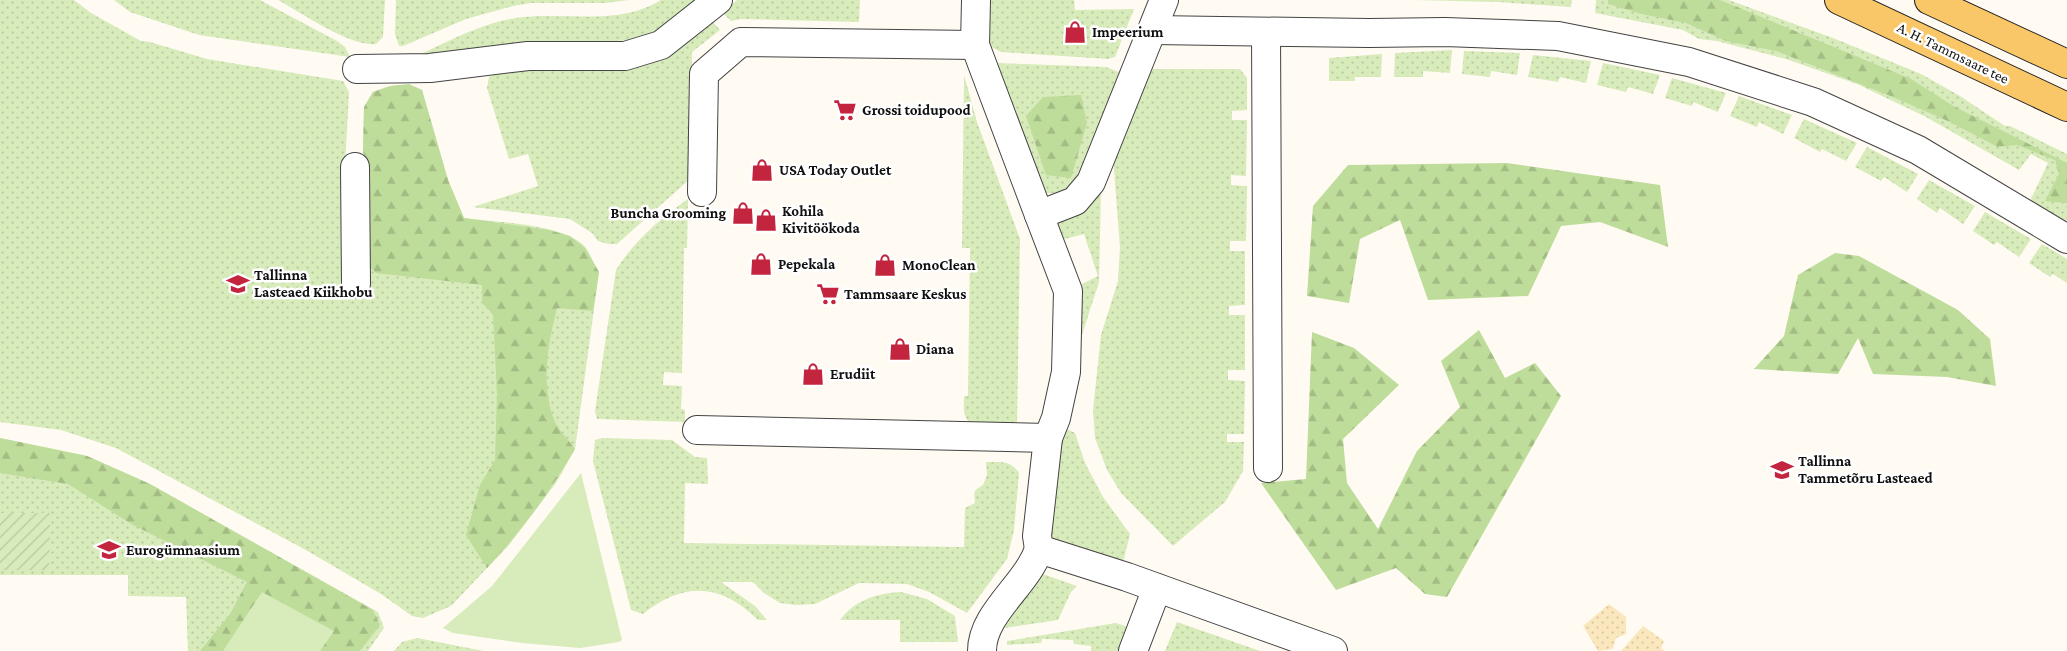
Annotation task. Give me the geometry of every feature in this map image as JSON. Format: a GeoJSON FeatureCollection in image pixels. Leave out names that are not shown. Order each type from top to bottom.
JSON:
{"type":"FeatureCollection","features":[{"type":"Feature","properties":{"kind":"main road","name":"A. H. Tammsaare tee"},"geometry":{"type":"LineString","coordinates":[[1839,0],[2067,108]]}},
{"type":"Feature","properties":{"kind":"main road"},"geometry":{"type":"LineString","coordinates":[[1929,0],[2067,64]]}},
{"type":"Feature","properties":{"kind":"street"},"geometry":{"type":"LineString","coordinates":[[357,69],[430,68],[528,56],[624,56],[661,45],[718,0]]}},
{"type":"Feature","properties":{"kind":"street"},"geometry":{"type":"LineString","coordinates":[[976,0],[975,45],[1068,291],[1066,372],[1056,418],[1048,438],[1037,536],[1038,550],[1034,564],[985,630],[982,651]]}},
{"type":"Feature","properties":{"kind":"street"},"geometry":{"type":"LineString","coordinates":[[1039,215],[1075,201],[1091,182],[1164,0]]}},
{"type":"Feature","properties":{"kind":"street"},"geometry":{"type":"LineString","coordinates":[[1153,30],[1369,33],[1445,32],[1558,36],[1689,62],[1813,102],[1918,150],[2067,239]]}},
{"type":"Feature","properties":{"kind":"street"},"geometry":{"type":"LineString","coordinates":[[1266,32],[1268,468]]}},
{"type":"Feature","properties":{"kind":"street"},"geometry":{"type":"LineString","coordinates":[[702,192],[704,74],[741,42],[975,45]]}},
{"type":"Feature","properties":{"kind":"street"},"geometry":{"type":"LineString","coordinates":[[355,167],[356,284]]}},
{"type":"Feature","properties":{"kind":"street"},"geometry":{"type":"LineString","coordinates":[[697,430],[1048,438]]}},
{"type":"Feature","properties":{"kind":"street"},"geometry":{"type":"LineString","coordinates":[[1038,550],[1157,588],[1333,651]]}},
{"type":"Feature","properties":{"kind":"street"},"geometry":{"type":"LineString","coordinates":[[1133,651],[1157,588]]}},
{"type":"Feature","properties":{"kind":"green space","name":"Tallinna Lasteaed Kiikhobu"},"geometry":{"type":"Polygon","coordinates":[[[0,0],[74,0],[91,13],[141,41],[207,59],[343,81],[349,92],[345,167],[366,167],[363,152],[364,107],[373,92],[398,85],[422,90],[448,180],[464,218],[529,225],[547,229],[577,240],[586,248],[599,272],[575,449],[556,483],[509,545],[451,606],[423,618],[412,616],[381,594],[304,549],[116,448],[61,430],[0,422],[0,0]]]}},
{"type":"Feature","properties":{"kind":"green space"},"geometry":{"type":"Polygon","coordinates":[[[114,0],[260,0],[337,41],[345,47],[350,57],[199,35],[130,12],[114,0]]]}},
{"type":"Feature","properties":{"kind":"green space"},"geometry":{"type":"Polygon","coordinates":[[[278,0],[385,0],[383,37],[376,44],[365,44],[353,40],[326,28],[278,0]]]}},
{"type":"Feature","properties":{"kind":"green space"},"geometry":{"type":"Polygon","coordinates":[[[396,0],[629,0],[605,3],[531,3],[513,6],[466,19],[399,46],[395,34],[396,0]]]}},
{"type":"Feature","properties":{"kind":"green space"},"geometry":{"type":"Polygon","coordinates":[[[661,0],[694,0],[697,3],[661,31],[636,40],[492,46],[425,57],[423,53],[468,32],[504,20],[534,16],[609,16],[644,8],[661,0]]]}},
{"type":"Feature","properties":{"kind":"green space"},"geometry":{"type":"Polygon","coordinates":[[[737,0],[860,0],[859,22],[741,19],[731,21],[722,12],[737,0]]]}},
{"type":"Feature","properties":{"kind":"green space"},"geometry":{"type":"Polygon","coordinates":[[[990,0],[1074,0],[1075,10],[1134,9],[1115,57],[1108,59],[1001,52],[988,45],[990,0]]]}},
{"type":"Feature","properties":{"kind":"green space"},"geometry":{"type":"Polygon","coordinates":[[[1415,0],[1572,0],[1571,7],[1498,2],[1415,0]]]}},
{"type":"Feature","properties":{"kind":"green space"},"geometry":{"type":"Polygon","coordinates":[[[1596,0],[1729,0],[1833,38],[1921,74],[1960,96],[2005,126],[2010,126],[2067,154],[2067,220],[2065,222],[2029,203],[2048,163],[2031,154],[2019,170],[1926,117],[1857,84],[1786,59],[1717,41],[1699,39],[1683,30],[1595,13],[1596,0]]]}},
{"type":"Feature","properties":{"kind":"green space"},"geometry":{"type":"Polygon","coordinates":[[[1608,0],[1720,0],[1911,79],[1955,107],[2067,163],[2067,203],[2045,201],[2059,174],[2055,160],[2017,145],[1998,147],[1950,122],[1893,97],[1776,51],[1726,41],[1686,23],[1642,14],[1608,4],[1608,0]]]}},
{"type":"Feature","properties":{"kind":"green space"},"geometry":{"type":"Polygon","coordinates":[[[712,21],[720,30],[692,52],[691,178],[617,244],[598,241],[592,233],[570,219],[473,207],[538,186],[528,154],[509,159],[487,88],[489,77],[505,69],[524,67],[712,21]]]}},
{"type":"Feature","properties":{"kind":"green space"},"geometry":{"type":"Polygon","coordinates":[[[1452,50],[1450,73],[1423,71],[1423,77],[1394,77],[1395,53],[1452,50]]]}},
{"type":"Feature","properties":{"kind":"green space"},"geometry":{"type":"Polygon","coordinates":[[[1464,51],[1520,53],[1517,75],[1491,71],[1490,77],[1462,74],[1464,51]]]}},
{"type":"Feature","properties":{"kind":"green space"},"geometry":{"type":"Polygon","coordinates":[[[1382,54],[1381,77],[1355,77],[1355,81],[1329,81],[1329,58],[1382,54]]]}},
{"type":"Feature","properties":{"kind":"green space"},"geometry":{"type":"Polygon","coordinates":[[[1533,55],[1591,61],[1586,83],[1560,77],[1558,82],[1528,77],[1533,55]]]}},
{"type":"Feature","properties":{"kind":"green space"},"geometry":{"type":"Polygon","coordinates":[[[994,63],[1106,67],[1119,72],[1078,179],[1060,194],[1046,193],[1042,188],[994,63]]]}},
{"type":"Feature","properties":{"kind":"green space"},"geometry":{"type":"Polygon","coordinates":[[[1603,63],[1660,75],[1653,94],[1628,87],[1626,92],[1597,85],[1603,63]]]}},
{"type":"Feature","properties":{"kind":"green space"},"geometry":{"type":"Polygon","coordinates":[[[1149,69],[1240,69],[1247,78],[1247,110],[1232,111],[1232,120],[1247,120],[1246,176],[1231,175],[1231,185],[1247,186],[1246,241],[1230,241],[1230,251],[1245,251],[1245,305],[1229,306],[1229,315],[1245,315],[1245,370],[1228,370],[1228,380],[1245,381],[1244,434],[1227,434],[1227,442],[1244,442],[1243,471],[1225,502],[1173,546],[1121,493],[1107,470],[1095,438],[1093,410],[1101,335],[1118,281],[1120,247],[1113,157],[1149,69]]]}},
{"type":"Feature","properties":{"kind":"green space"},"geometry":{"type":"Polygon","coordinates":[[[964,75],[977,122],[1020,239],[1017,427],[972,424],[964,412],[964,396],[968,396],[970,248],[962,248],[964,75]]]}},
{"type":"Feature","properties":{"kind":"green space"},"geometry":{"type":"Polygon","coordinates":[[[1672,78],[1726,93],[1718,112],[1693,102],[1692,106],[1665,98],[1672,78]]]}},
{"type":"Feature","properties":{"kind":"green space"},"geometry":{"type":"Polygon","coordinates":[[[409,84],[422,90],[448,180],[464,218],[549,230],[570,236],[585,248],[599,272],[593,311],[557,308],[547,362],[547,390],[553,417],[562,433],[575,449],[534,511],[487,568],[466,535],[480,485],[495,460],[497,394],[493,314],[482,303],[482,285],[376,273],[369,266],[365,158],[363,152],[364,107],[373,92],[390,86],[409,84]]]}},
{"type":"Feature","properties":{"kind":"green space"},"geometry":{"type":"Polygon","coordinates":[[[1081,95],[1087,123],[1071,178],[1046,175],[1026,116],[1043,97],[1081,95]]]}},
{"type":"Feature","properties":{"kind":"green space"},"geometry":{"type":"Polygon","coordinates":[[[1739,96],[1792,115],[1783,134],[1759,122],[1757,127],[1730,116],[1739,96]]]}},
{"type":"Feature","properties":{"kind":"green space"},"geometry":{"type":"Polygon","coordinates":[[[1804,119],[1857,143],[1846,161],[1822,149],[1820,152],[1794,138],[1804,119]]]}},
{"type":"Feature","properties":{"kind":"green space"},"geometry":{"type":"Polygon","coordinates":[[[1867,147],[1918,174],[1907,192],[1884,177],[1881,181],[1855,167],[1867,147]]]}},
{"type":"Feature","properties":{"kind":"green space"},"geometry":{"type":"Polygon","coordinates":[[[1507,163],[1660,185],[1668,247],[1600,222],[1561,226],[1528,296],[1428,300],[1400,220],[1360,239],[1349,303],[1307,296],[1313,206],[1348,165],[1507,163]]]}},
{"type":"Feature","properties":{"kind":"green space"},"geometry":{"type":"Polygon","coordinates":[[[1929,180],[1975,206],[1963,224],[1940,208],[1937,213],[1917,199],[1929,180]]]}},
{"type":"Feature","properties":{"kind":"green space"},"geometry":{"type":"Polygon","coordinates":[[[1101,189],[1099,282],[1081,338],[1082,284],[1098,276],[1084,234],[1065,239],[1059,236],[1056,229],[1058,222],[1090,205],[1101,189]]]}},
{"type":"Feature","properties":{"kind":"green space"},"geometry":{"type":"Polygon","coordinates":[[[688,199],[687,248],[684,248],[682,373],[664,372],[663,385],[682,386],[681,409],[685,410],[685,422],[597,419],[595,411],[616,270],[631,249],[648,231],[688,199]]]}},
{"type":"Feature","properties":{"kind":"green space"},"geometry":{"type":"Polygon","coordinates":[[[1985,212],[2031,239],[2019,257],[1997,242],[1994,245],[1973,231],[1985,212]]]}},
{"type":"Feature","properties":{"kind":"green space"},"geometry":{"type":"Polygon","coordinates":[[[2042,244],[2067,259],[2067,283],[2053,274],[2050,277],[2029,263],[2042,244]]]}},
{"type":"Feature","properties":{"kind":"green space"},"geometry":{"type":"Polygon","coordinates":[[[1835,253],[1859,256],[1958,310],[1990,339],[1996,386],[1947,377],[1873,374],[1858,338],[1838,374],[1754,369],[1784,336],[1798,275],[1835,253]]]}},
{"type":"Feature","properties":{"kind":"green space"},"geometry":{"type":"Polygon","coordinates":[[[1479,330],[1505,378],[1535,363],[1561,396],[1447,597],[1425,594],[1396,568],[1336,590],[1261,483],[1306,479],[1312,332],[1354,348],[1399,385],[1343,439],[1347,483],[1378,529],[1417,451],[1460,407],[1441,361],[1479,330]]]}},
{"type":"Feature","properties":{"kind":"green space"},"geometry":{"type":"Polygon","coordinates":[[[1063,427],[1075,433],[1085,463],[1103,497],[1130,534],[1123,563],[1059,544],[1050,537],[1063,427]]]}},
{"type":"Feature","properties":{"kind":"green space","name":"Eurogümnaasium"},"geometry":{"type":"Polygon","coordinates":[[[0,438],[87,456],[150,484],[378,612],[384,628],[368,651],[188,651],[186,597],[128,596],[128,575],[0,575],[0,438]]]}},
{"type":"Feature","properties":{"kind":"green space"},"geometry":{"type":"Polygon","coordinates":[[[0,438],[87,456],[150,484],[373,610],[380,625],[360,651],[200,651],[230,614],[247,582],[133,525],[68,484],[0,473],[0,438]]]}},
{"type":"Feature","properties":{"kind":"green space"},"geometry":{"type":"Polygon","coordinates":[[[602,438],[672,440],[695,457],[707,458],[708,484],[685,483],[684,543],[964,547],[965,508],[975,503],[975,491],[983,485],[987,475],[986,462],[1009,464],[1019,473],[1014,530],[1007,559],[967,613],[929,592],[907,584],[859,583],[815,604],[797,605],[780,603],[764,593],[753,582],[721,582],[755,606],[767,620],[758,620],[730,599],[716,593],[702,591],[673,596],[658,603],[643,614],[631,610],[593,461],[595,440],[602,438]]]}},
{"type":"Feature","properties":{"kind":"green space"},"geometry":{"type":"Polygon","coordinates":[[[581,473],[622,640],[580,648],[522,643],[453,633],[443,628],[492,586],[581,473]]]}},
{"type":"Feature","properties":{"kind":"green space"},"geometry":{"type":"Polygon","coordinates":[[[0,513],[50,513],[49,570],[0,570],[0,513]]]}},
{"type":"Feature","properties":{"kind":"green space"},"geometry":{"type":"Polygon","coordinates":[[[1040,573],[1077,586],[1071,592],[1058,620],[997,629],[1040,573]]]}},
{"type":"Feature","properties":{"kind":"green space"},"geometry":{"type":"Polygon","coordinates":[[[262,592],[334,631],[320,651],[223,651],[262,592]]]}},
{"type":"Feature","properties":{"kind":"green space"},"geometry":{"type":"Polygon","coordinates":[[[901,592],[927,599],[955,616],[958,642],[900,642],[900,620],[840,620],[852,607],[867,599],[883,594],[901,592]]]}},
{"type":"Feature","properties":{"kind":"green space"},"geometry":{"type":"Polygon","coordinates":[[[1177,622],[1260,651],[1165,651],[1177,622]]]}},
{"type":"Feature","properties":{"kind":"green space"},"geometry":{"type":"Polygon","coordinates":[[[1116,623],[1128,627],[1120,651],[1091,651],[1091,646],[1074,644],[1073,640],[1042,639],[1041,643],[1007,645],[1007,641],[1116,623]]]}},
{"type":"Feature","properties":{"kind":"green space"},"geometry":{"type":"Polygon","coordinates":[[[417,638],[484,651],[394,651],[402,642],[417,638]]]}},
{"type":"Feature","properties":{"kind":"sand"},"geometry":{"type":"Polygon","coordinates":[[[1609,604],[1626,617],[1626,634],[1616,638],[1613,649],[1598,651],[1583,626],[1609,604]]]}},
{"type":"Feature","properties":{"kind":"sand"},"geometry":{"type":"Polygon","coordinates":[[[1643,626],[1664,641],[1661,648],[1665,651],[1621,651],[1643,626]]]}},
{"type":"Feature","properties":{"kind":"place","name":"Impeerium"},"geometry":{"type":"Point","coordinates":[1075,32]}},
{"type":"Feature","properties":{"kind":"place","name":"Grossi toidupood"},"geometry":{"type":"Point","coordinates":[845,110]}},
{"type":"Feature","properties":{"kind":"place","name":"USA Today Outlet"},"geometry":{"type":"Point","coordinates":[762,170]}},
{"type":"Feature","properties":{"kind":"place","name":"Buncha Grooming"},"geometry":{"type":"Point","coordinates":[743,213]}},
{"type":"Feature","properties":{"kind":"place","name":"Kohila Kivitöökoda"},"geometry":{"type":"Point","coordinates":[766,220]}},
{"type":"Feature","properties":{"kind":"place","name":"Pepekala"},"geometry":{"type":"Point","coordinates":[761,264]}},
{"type":"Feature","properties":{"kind":"place","name":"MonoClean"},"geometry":{"type":"Point","coordinates":[885,265]}},
{"type":"Feature","properties":{"kind":"place","name":"Tallinna Lasteaed Kiikhobu"},"geometry":{"type":"Point","coordinates":[238,284]}},
{"type":"Feature","properties":{"kind":"place","name":"Tammsaare Keskus"},"geometry":{"type":"Point","coordinates":[828,294]}},
{"type":"Feature","properties":{"kind":"place","name":"Diana"},"geometry":{"type":"Point","coordinates":[900,349]}},
{"type":"Feature","properties":{"kind":"place","name":"Erudiit"},"geometry":{"type":"Point","coordinates":[813,374]}},
{"type":"Feature","properties":{"kind":"place","name":"Tallinna Tammetõru Lasteaed"},"geometry":{"type":"Point","coordinates":[1782,470]}},
{"type":"Feature","properties":{"kind":"place","name":"Eurogümnaasium"},"geometry":{"type":"Point","coordinates":[109,550]}}]}
